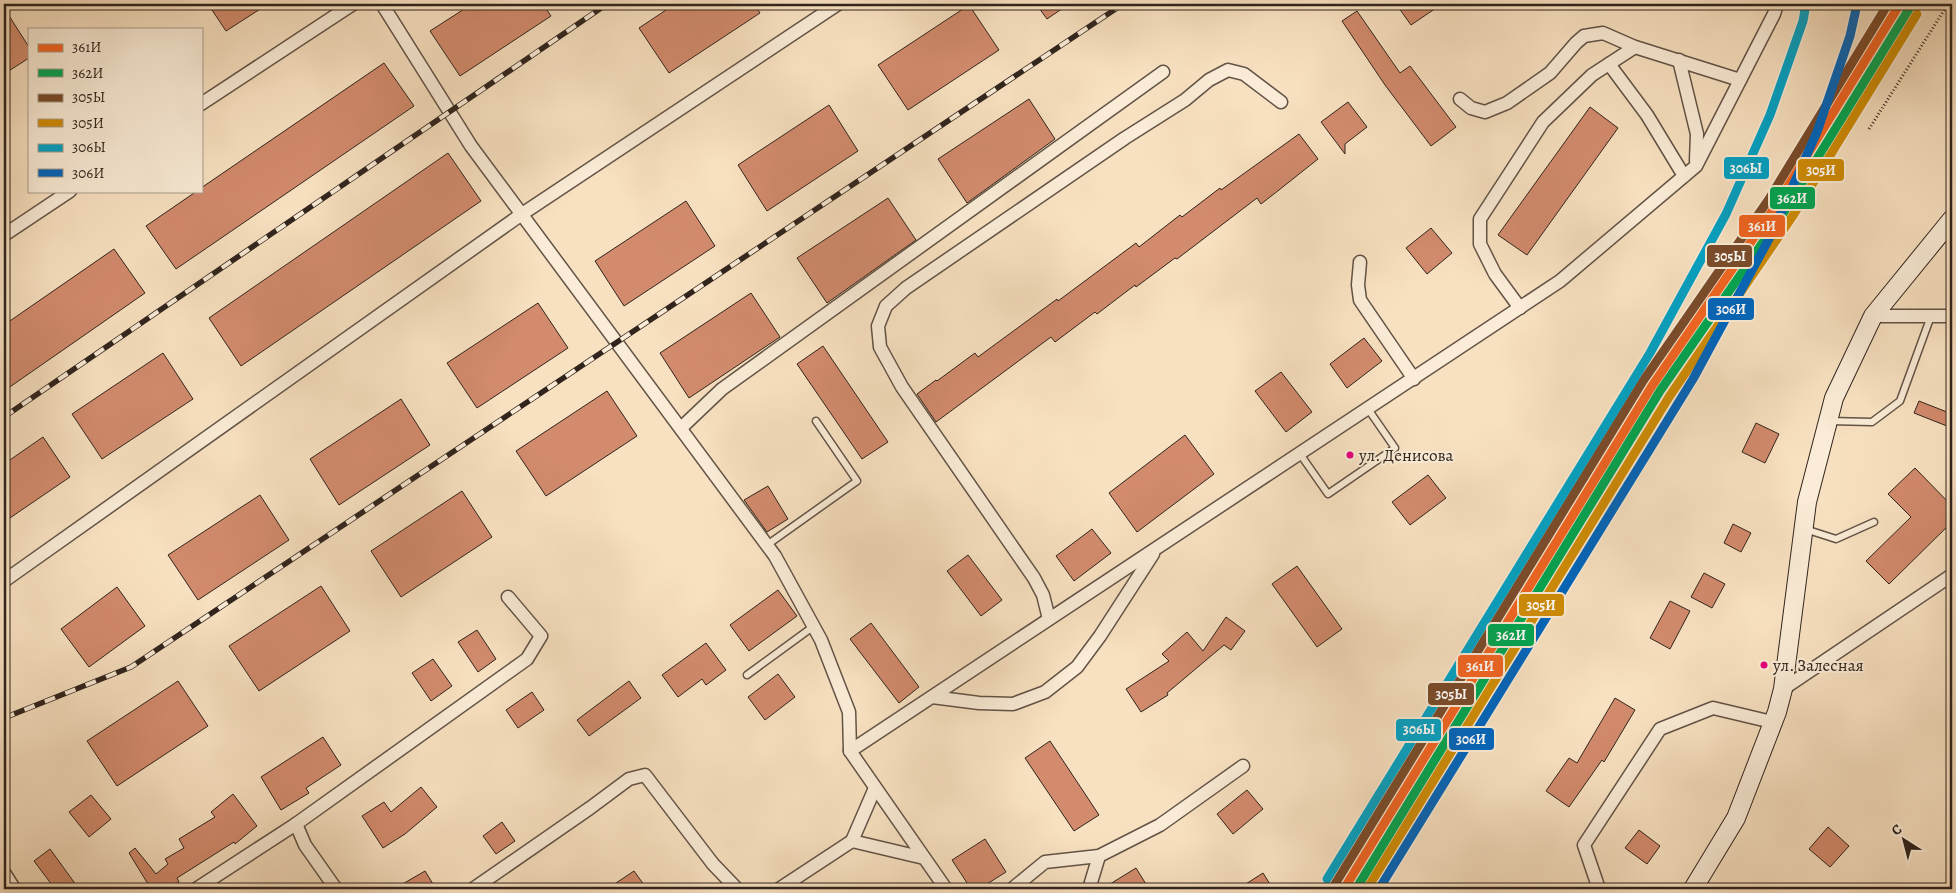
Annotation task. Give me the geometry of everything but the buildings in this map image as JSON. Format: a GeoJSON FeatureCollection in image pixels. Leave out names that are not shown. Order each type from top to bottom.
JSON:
{"type":"FeatureCollection","features":[{"type":"Feature","properties":{"kind":"main road"},"geometry":{"type":"LineString","coordinates":[[1693,889],[1736,818],[1783,690],[1807,502],[1834,398],[1873,316],[1952,219]]}},
{"type":"Feature","properties":{"kind":"street"},"geometry":{"type":"LineString","coordinates":[[202,103],[353,4]]}},
{"type":"Feature","properties":{"kind":"street"},"geometry":{"type":"LineString","coordinates":[[382,4],[472,146],[775,556],[821,640],[849,712],[850,751],[946,889]]}},
{"type":"Feature","properties":{"kind":"street"},"geometry":{"type":"LineString","coordinates":[[4,581],[522,214],[838,4]]}},
{"type":"Feature","properties":{"kind":"street"},"geometry":{"type":"LineString","coordinates":[[850,751],[1560,281],[1696,166],[1774,14],[1777,4]]}},
{"type":"Feature","properties":{"kind":"street"},"geometry":{"type":"LineString","coordinates":[[1460,99],[1471,108],[1485,112],[1507,103],[1550,73],[1584,36],[1603,33],[1635,47],[1740,80]]}},
{"type":"Feature","properties":{"kind":"street"},"geometry":{"type":"LineString","coordinates":[[1520,308],[1495,274],[1480,244],[1480,219],[1543,122],[1592,75],[1635,47]]}},
{"type":"Feature","properties":{"kind":"street"},"geometry":{"type":"LineString","coordinates":[[1679,60],[1697,134],[1696,166]]}},
{"type":"Feature","properties":{"kind":"street"},"geometry":{"type":"LineString","coordinates":[[1609,64],[1647,115],[1684,176]]}},
{"type":"Feature","properties":{"kind":"street"},"geometry":{"type":"LineString","coordinates":[[1049,620],[1043,595],[1034,578],[902,387],[880,347],[878,326],[886,306],[906,288],[1125,138],[1185,100],[1209,80],[1228,70],[1244,74],[1281,102]]}},
{"type":"Feature","properties":{"kind":"street"},"geometry":{"type":"LineString","coordinates":[[681,428],[722,389],[1163,72]]}},
{"type":"Feature","properties":{"kind":"street"},"geometry":{"type":"LineString","coordinates":[[4,235],[68,192]]}},
{"type":"Feature","properties":{"kind":"street"},"geometry":{"type":"LineString","coordinates":[[1360,262],[1358,286],[1360,300],[1414,379]]}},
{"type":"Feature","properties":{"kind":"street"},"geometry":{"type":"LineString","coordinates":[[1873,316],[1952,316]]}},
{"type":"Feature","properties":{"kind":"street"},"geometry":{"type":"LineString","coordinates":[[932,697],[979,704],[1014,704],[1045,692],[1077,667],[1100,636],[1156,548]]}},
{"type":"Feature","properties":{"kind":"street"},"geometry":{"type":"LineString","coordinates":[[1783,690],[1952,575]]}},
{"type":"Feature","properties":{"kind":"street"},"geometry":{"type":"LineString","coordinates":[[196,889],[296,824],[527,659],[541,636],[508,597]]}},
{"type":"Feature","properties":{"kind":"street"},"geometry":{"type":"LineString","coordinates":[[1599,889],[1584,845],[1660,729],[1713,708],[1772,722]]}},
{"type":"Feature","properties":{"kind":"street"},"geometry":{"type":"LineString","coordinates":[[1012,889],[1045,862],[1099,856],[1160,825],[1243,766]]}},
{"type":"Feature","properties":{"kind":"street"},"geometry":{"type":"LineString","coordinates":[[473,889],[629,779],[645,775],[713,864],[737,889]]}},
{"type":"Feature","properties":{"kind":"street"},"geometry":{"type":"LineString","coordinates":[[779,889],[852,841],[875,788]]}},
{"type":"Feature","properties":{"kind":"street"},"geometry":{"type":"LineString","coordinates":[[296,824],[305,845],[336,889]]}},
{"type":"Feature","properties":{"kind":"street"},"geometry":{"type":"LineString","coordinates":[[852,841],[924,858]]}},
{"type":"Feature","properties":{"kind":"street"},"geometry":{"type":"LineString","coordinates":[[1089,889],[1099,856]]}},
{"type":"Feature","properties":{"kind":"lane"},"geometry":{"type":"LineString","coordinates":[[1828,421],[1872,422],[1900,401],[1931,316]]}},
{"type":"Feature","properties":{"kind":"lane"},"geometry":{"type":"LineString","coordinates":[[1300,454],[1328,494],[1395,448],[1368,409]]}},
{"type":"Feature","properties":{"kind":"lane"},"geometry":{"type":"LineString","coordinates":[[767,545],[857,481],[816,421]]}},
{"type":"Feature","properties":{"kind":"lane"},"geometry":{"type":"LineString","coordinates":[[1804,528],[1836,539],[1874,522]]}},
{"type":"Feature","properties":{"kind":"lane"},"geometry":{"type":"LineString","coordinates":[[747,675],[814,626]]}},
{"type":"Feature","properties":{"kind":"lane"},"geometry":{"type":"LineString","coordinates":[[4,867],[18,889]]}},
{"type":"Feature","properties":{"kind":"path"},"geometry":{"type":"LineString","coordinates":[[1869,129],[1948,4]]}},
{"type":"Feature","properties":{"kind":"railway"},"geometry":{"type":"LineString","coordinates":[[4,417],[607,4]]}},
{"type":"Feature","properties":{"kind":"railway"},"geometry":{"type":"LineString","coordinates":[[4,718],[131,667],[1123,4]]}},
{"type":"Feature","properties":{"kind":"railway"},"geometry":{"type":"LineString","coordinates":[[1801,165],[1914,4]]}},
{"type":"Feature","properties":{"kind":"railway"},"geometry":{"type":"LineString","coordinates":[[1358,889],[1572,543],[1777,204]]}},
{"type":"Feature","properties":{"kind":"railway"},"geometry":{"type":"LineString","coordinates":[[1616,457],[1652,386]]}},
{"type":"Feature","properties":{"kind":"transit line","name":"306Ы"},"geometry":{"type":"LineString","coordinates":[[1327,879],[1650,353],[1726,214],[1770,115],[1803,21],[1806,4]]}},
{"type":"Feature","properties":{"kind":"transit line","name":"305Ы"},"geometry":{"type":"LineString","coordinates":[[1335,884],[1643,381],[1769,199],[1888,4]]}},
{"type":"Feature","properties":{"kind":"transit line","name":"361И"},"geometry":{"type":"LineString","coordinates":[[1344,889],[1652,386],[1777,204],[1900,4]]}},
{"type":"Feature","properties":{"kind":"transit line","name":"306И"},"geometry":{"type":"LineString","coordinates":[[1379,889],[1693,379],[1770,237],[1817,132],[1850,36],[1856,9]]}},
{"type":"Feature","properties":{"kind":"transit line","name":"362И"},"geometry":{"type":"LineString","coordinates":[[1356,889],[1660,391],[1786,209],[1909,9]]}},
{"type":"Feature","properties":{"kind":"transit line","name":"305И"},"geometry":{"type":"LineString","coordinates":[[1367,889],[1669,397],[1794,214],[1917,14]]}},
{"type":"Feature","properties":{"kind":"place","name":"ул. Денисова"},"geometry":{"type":"Point","coordinates":[1350,455]}},
{"type":"Feature","properties":{"kind":"place","name":"ул. Залесная"},"geometry":{"type":"Point","coordinates":[1764,665]}}]}
